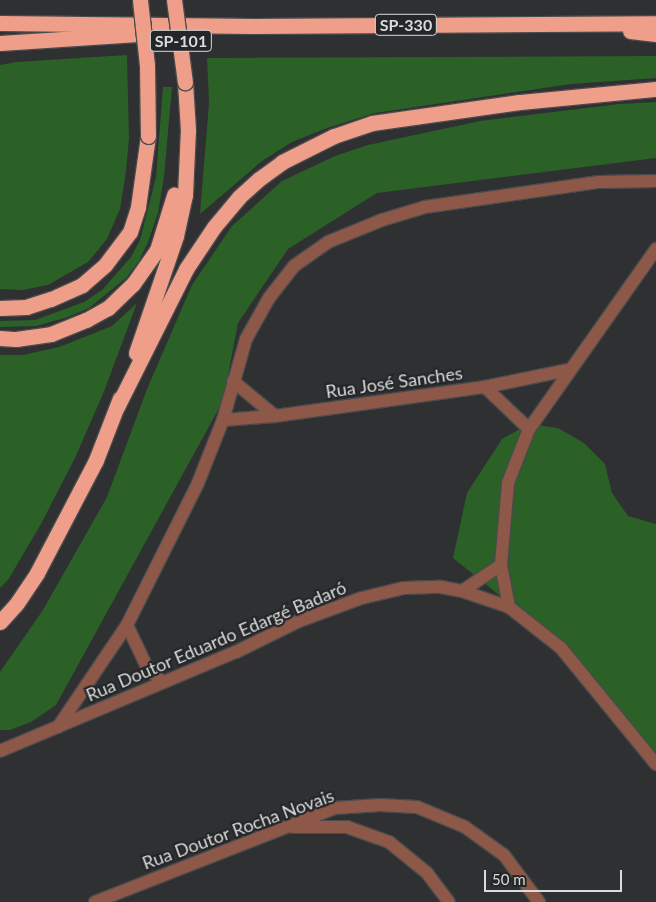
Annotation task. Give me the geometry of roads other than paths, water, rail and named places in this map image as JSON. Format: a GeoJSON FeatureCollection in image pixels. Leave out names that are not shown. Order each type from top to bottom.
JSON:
{"type":"FeatureCollection","features":[{"type":"Feature","properties":{"kind":"highway"},"geometry":{"type":"LineString","coordinates":[[0,308],[26,307],[51,299],[82,285],[105,265],[130,232],[138,207],[148,136],[148,65],[140,0]]}},
{"type":"Feature","properties":{"kind":"highway","name":"SP-101"},"geometry":{"type":"LineString","coordinates":[[174,0],[186,82],[188,130]]}},
{"type":"Feature","properties":{"kind":"highway","name":"SP-330"},"geometry":{"type":"LineString","coordinates":[[0,23],[253,26],[656,23]]}},
{"type":"Feature","properties":{"kind":"highway"},"geometry":{"type":"LineString","coordinates":[[559,24],[656,34]]}},
{"type":"Feature","properties":{"kind":"highway"},"geometry":{"type":"LineString","coordinates":[[0,43],[253,26]]}},
{"type":"Feature","properties":{"kind":"highway"},"geometry":{"type":"LineString","coordinates":[[117,407],[186,268],[214,227],[239,197],[259,178],[282,162],[334,136],[372,123],[520,102],[656,90]]}},
{"type":"Feature","properties":{"kind":"highway"},"geometry":{"type":"LineString","coordinates":[[0,338],[16,339],[51,334],[86,320],[108,308],[133,284],[157,250],[170,212],[188,130]]}},
{"type":"Feature","properties":{"kind":"highway"},"geometry":{"type":"LineString","coordinates":[[0,622],[17,603],[37,573],[96,460],[117,407],[176,236],[185,195],[188,130]]}},
{"type":"Feature","properties":{"kind":"street"},"geometry":{"type":"LineString","coordinates":[[58,726],[127,625],[198,483],[223,420],[246,339],[269,298],[294,266],[328,242],[425,207],[599,182],[656,181]]}},
{"type":"Feature","properties":{"kind":"street"},"geometry":{"type":"LineString","coordinates":[[509,607],[501,565],[508,482],[529,429],[568,370],[656,249]]}},
{"type":"Feature","properties":{"kind":"street","name":"Rua José Sanches"},"geometry":{"type":"LineString","coordinates":[[223,420],[275,416],[485,387],[568,370]]}},
{"type":"Feature","properties":{"kind":"street"},"geometry":{"type":"LineString","coordinates":[[233,381],[275,416]]}},
{"type":"Feature","properties":{"kind":"street"},"geometry":{"type":"LineString","coordinates":[[485,387],[529,429]]}},
{"type":"Feature","properties":{"kind":"street"},"geometry":{"type":"LineString","coordinates":[[462,591],[501,565]]}},
{"type":"Feature","properties":{"kind":"street","name":"Rua Doutor Eduardo Edargé Badaró"},"geometry":{"type":"LineString","coordinates":[[0,751],[236,652],[299,620],[362,598],[403,588],[441,587],[462,591],[509,607],[561,648],[656,764]]}},
{"type":"Feature","properties":{"kind":"street"},"geometry":{"type":"LineString","coordinates":[[127,625],[146,665],[162,682]]}},
{"type":"Feature","properties":{"kind":"street","name":"Rua Doutor Rocha Novais"},"geometry":{"type":"LineString","coordinates":[[95,902],[335,808],[380,805],[417,807],[465,827],[504,855],[539,902]]}},
{"type":"Feature","properties":{"kind":"street"},"geometry":{"type":"LineString","coordinates":[[285,827],[347,827],[389,842],[427,872],[449,902]]}}]}
